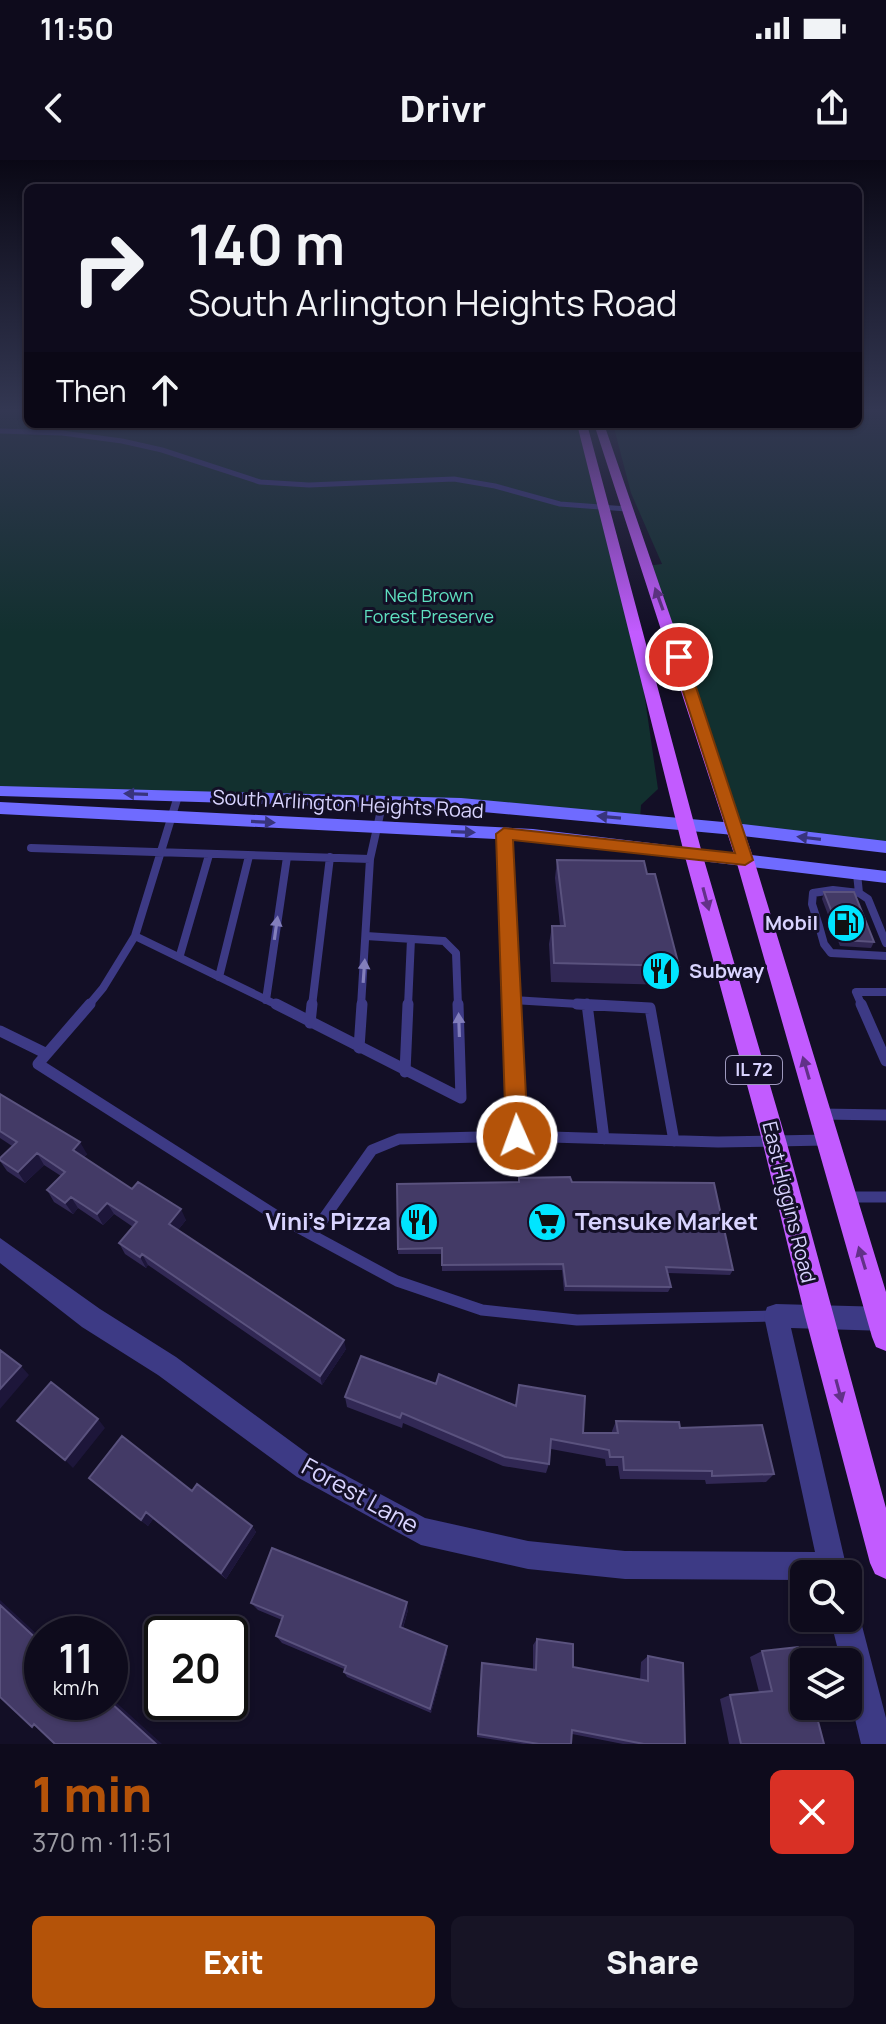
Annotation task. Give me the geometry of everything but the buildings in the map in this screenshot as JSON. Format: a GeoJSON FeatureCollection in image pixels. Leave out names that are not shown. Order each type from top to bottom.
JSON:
{"type":"FeatureCollection","features":[{"type":"Feature","properties":{"kind":"main road","name":"East Higgins Road"},"geometry":{"type":"LineString","coordinates":[[598,484],[693,853],[774,1140],[818,1316],[886,1563]]}},
{"type":"Feature","properties":{"kind":"main road","name":"IL 72"},"geometry":{"type":"LineString","coordinates":[[619,484],[674,639],[745,860],[843,1197],[884,1325]]}},
{"type":"Feature","properties":{"kind":"main road","name":"South Arlington Heights Road"},"geometry":{"type":"LineString","coordinates":[[0,791],[383,801],[510,808],[886,847]]}},
{"type":"Feature","properties":{"kind":"main road","name":"South Arlington Heights Road"},"geometry":{"type":"LineString","coordinates":[[0,808],[504,834],[745,860],[858,883],[886,877]]}},
{"type":"Feature","properties":{"kind":"street","name":"Forest Lane"},"geometry":{"type":"LineString","coordinates":[[0,1249],[91,1318],[167,1366],[306,1468],[421,1531],[528,1555],[625,1565],[790,1569]]}},
{"type":"Feature","properties":{"kind":"street"},"geometry":{"type":"LineString","coordinates":[[831,1560],[776,1316],[818,1316],[884,1325]]}},
{"type":"Feature","properties":{"kind":"street"},"geometry":{"type":"LineString","coordinates":[[849,1632],[877,1744]]}},
{"type":"Feature","properties":{"kind":"lane"},"geometry":{"type":"LineString","coordinates":[[293,484],[366,484]]}},
{"type":"Feature","properties":{"kind":"lane"},"geometry":{"type":"LineString","coordinates":[[495,484],[559,503],[627,509]]}},
{"type":"Feature","properties":{"kind":"lane"},"geometry":{"type":"LineString","coordinates":[[178,796],[135,936],[103,988],[38,1064],[275,1215],[397,1281],[482,1310],[577,1320],[776,1316]]}},
{"type":"Feature","properties":{"kind":"lane"},"geometry":{"type":"LineString","coordinates":[[359,1048],[370,859],[383,801]]}},
{"type":"Feature","properties":{"kind":"lane"},"geometry":{"type":"LineString","coordinates":[[504,834],[517,1136]]}},
{"type":"Feature","properties":{"kind":"lane"},"geometry":{"type":"LineString","coordinates":[[31,848],[370,859]]}},
{"type":"Feature","properties":{"kind":"lane"},"geometry":{"type":"LineString","coordinates":[[180,955],[209,855]]}},
{"type":"Feature","properties":{"kind":"lane"},"geometry":{"type":"LineString","coordinates":[[219,977],[249,856]]}},
{"type":"Feature","properties":{"kind":"lane"},"geometry":{"type":"LineString","coordinates":[[266,1000],[287,857]]}},
{"type":"Feature","properties":{"kind":"lane"},"geometry":{"type":"LineString","coordinates":[[310,1023],[330,857]]}},
{"type":"Feature","properties":{"kind":"lane"},"geometry":{"type":"LineString","coordinates":[[886,943],[858,883],[813,893],[812,904],[824,944],[831,953],[886,956]]}},
{"type":"Feature","properties":{"kind":"lane"},"geometry":{"type":"LineString","coordinates":[[764,925],[819,926]]}},
{"type":"Feature","properties":{"kind":"lane"},"geometry":{"type":"LineString","coordinates":[[135,936],[180,955],[461,1098],[456,953],[444,941],[366,936]]}},
{"type":"Feature","properties":{"kind":"lane"},"geometry":{"type":"LineString","coordinates":[[405,1072],[411,939]]}},
{"type":"Feature","properties":{"kind":"lane"},"geometry":{"type":"LineString","coordinates":[[886,992],[856,992],[882,1042],[886,1061]]}},
{"type":"Feature","properties":{"kind":"lane"},"geometry":{"type":"LineString","coordinates":[[513,1000],[650,1008],[674,1141]]}},
{"type":"Feature","properties":{"kind":"lane"},"geometry":{"type":"LineString","coordinates":[[587,1004],[604,1139]]}},
{"type":"Feature","properties":{"kind":"lane"},"geometry":{"type":"LineString","coordinates":[[0,1031],[45,1053]]}},
{"type":"Feature","properties":{"kind":"lane"},"geometry":{"type":"LineString","coordinates":[[819,1114],[886,1115]]}},
{"type":"Feature","properties":{"kind":"lane"},"geometry":{"type":"LineString","coordinates":[[312,1235],[372,1150],[399,1139],[517,1136],[674,1141],[826,1140]]}},
{"type":"Feature","properties":{"kind":"lane"},"geometry":{"type":"LineString","coordinates":[[843,1197],[886,1197]]}},
{"type":"Feature","properties":{"kind":"green space","name":"Ned Brown Forest Preserve"},"geometry":{"type":"Polygon","coordinates":[[[0,484],[597,484],[635,629],[658,789],[641,805],[640,819],[591,813],[0,791],[0,484]]]}},
{"type":"Feature","properties":{"kind":"green space"},"geometry":{"type":"Polygon","coordinates":[[[629,484],[886,484],[886,844],[734,829],[647,566],[662,564],[629,484]]]}},
{"type":"Feature","properties":{"kind":"place","name":"Mobil"},"geometry":{"type":"Point","coordinates":[846,923]}},
{"type":"Feature","properties":{"kind":"place","name":"Subway"},"geometry":{"type":"Point","coordinates":[661,971]}},
{"type":"Feature","properties":{"kind":"place","name":"Vini's Pizza"},"geometry":{"type":"Point","coordinates":[419,1222]}},
{"type":"Feature","properties":{"kind":"place","name":"Tensuke Market"},"geometry":{"type":"Point","coordinates":[547,1222]}},
{"type":"Feature","properties":{"kind":"route"},"geometry":{"type":"LineString","coordinates":[[517,1136],[504,834],[745,860],[679,657]]}}]}
